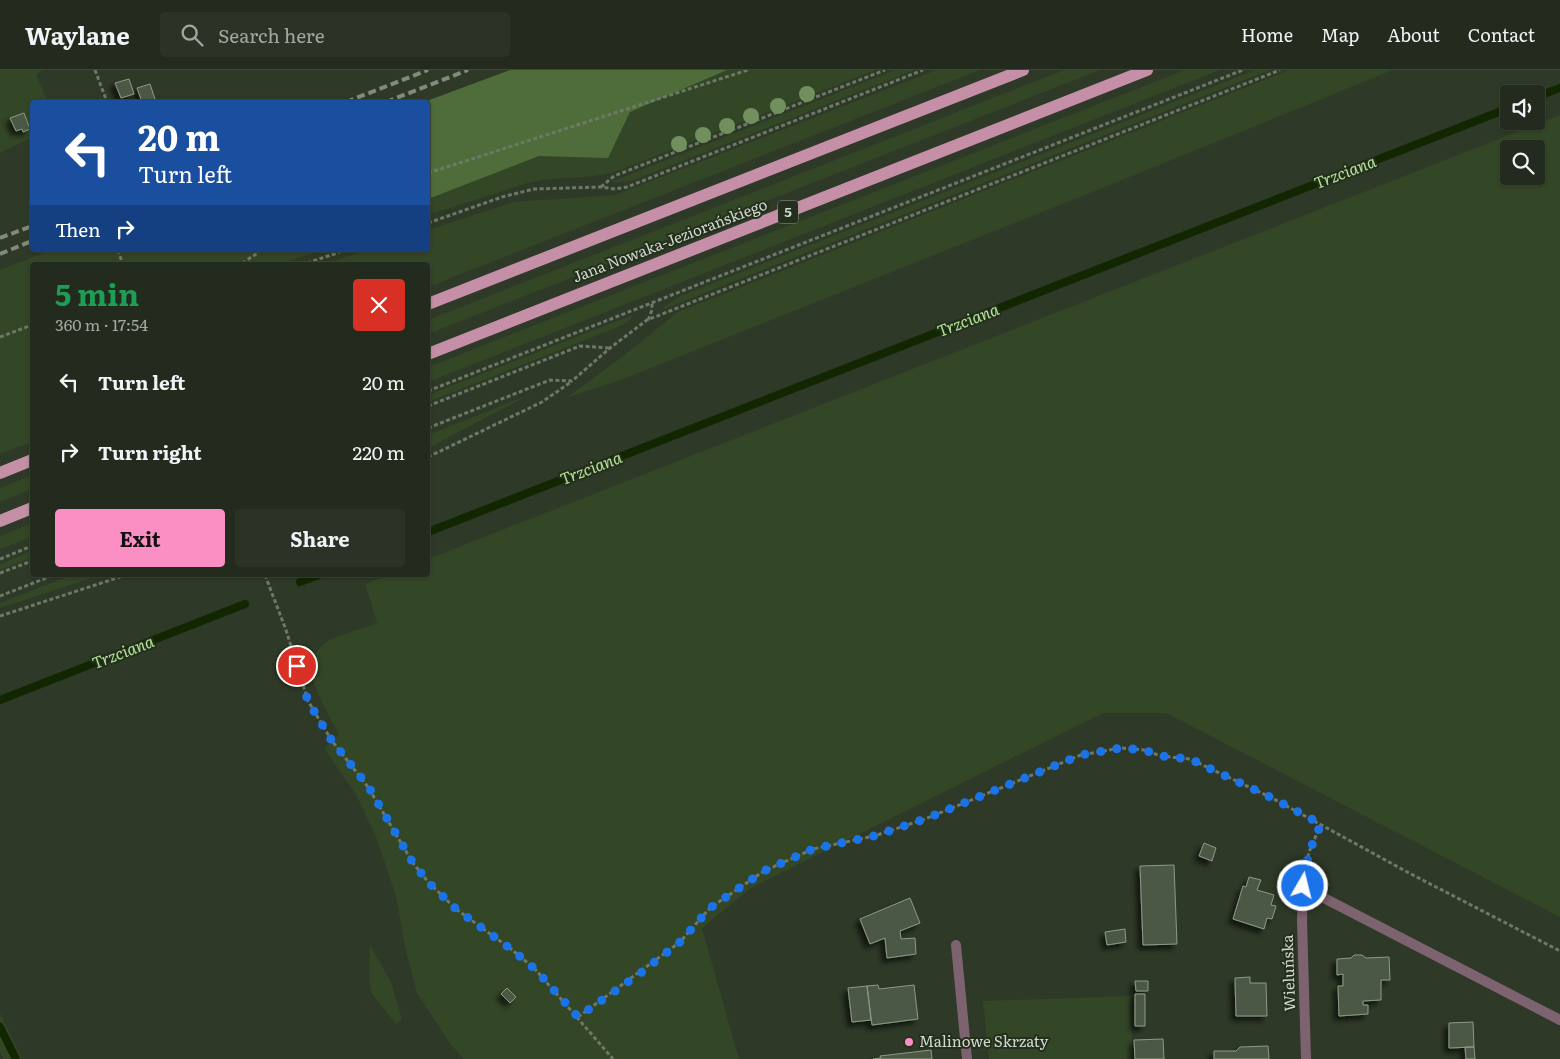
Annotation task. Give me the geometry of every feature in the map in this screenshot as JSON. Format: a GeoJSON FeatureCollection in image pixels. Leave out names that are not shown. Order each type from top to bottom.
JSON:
{"type":"FeatureCollection","features":[{"type":"Feature","properties":{"kind":"main road","name":"Jana Nowaka-Jeziorańskiego"},"geometry":{"type":"LineString","coordinates":[[430,303],[1023,70]]}},
{"type":"Feature","properties":{"kind":"main road","name":"Jana Nowaka-Jeziorańskiego"},"geometry":{"type":"LineString","coordinates":[[430,353],[1147,70]]}},
{"type":"Feature","properties":{"kind":"main road"},"geometry":{"type":"LineString","coordinates":[[0,473],[30,461]]}},
{"type":"Feature","properties":{"kind":"main road"},"geometry":{"type":"LineString","coordinates":[[0,521],[30,509]]}},
{"type":"Feature","properties":{"kind":"street"},"geometry":{"type":"LineString","coordinates":[[1303,890],[1322,897],[1560,1020]]}},
{"type":"Feature","properties":{"kind":"street","name":"Wieluńska"},"geometry":{"type":"LineString","coordinates":[[1303,890],[1306,1059]]}},
{"type":"Feature","properties":{"kind":"street"},"geometry":{"type":"LineString","coordinates":[[956,945],[967,1059]]}},
{"type":"Feature","properties":{"kind":"path"},"geometry":{"type":"LineString","coordinates":[[95,70],[106,100]]}},
{"type":"Feature","properties":{"kind":"path"},"geometry":{"type":"LineString","coordinates":[[430,172],[748,70]]}},
{"type":"Feature","properties":{"kind":"path"},"geometry":{"type":"LineString","coordinates":[[601,187],[614,176],[885,70]]}},
{"type":"Feature","properties":{"kind":"path"},"geometry":{"type":"LineString","coordinates":[[430,222],[502,197],[534,189],[601,187],[615,189],[644,180],[923,70]]}},
{"type":"Feature","properties":{"kind":"path"},"geometry":{"type":"LineString","coordinates":[[430,390],[1243,70]]}},
{"type":"Feature","properties":{"kind":"path"},"geometry":{"type":"LineString","coordinates":[[430,456],[542,402],[572,381],[610,348],[647,320],[1280,70]]}},
{"type":"Feature","properties":{"kind":"path"},"geometry":{"type":"LineString","coordinates":[[244,262],[259,252]]}},
{"type":"Feature","properties":{"kind":"path"},"geometry":{"type":"LineString","coordinates":[[310,262],[340,252]]}},
{"type":"Feature","properties":{"kind":"path"},"geometry":{"type":"LineString","coordinates":[[647,320],[652,310],[652,303]]}},
{"type":"Feature","properties":{"kind":"path"},"geometry":{"type":"LineString","coordinates":[[0,337],[30,326]]}},
{"type":"Feature","properties":{"kind":"path"},"geometry":{"type":"LineString","coordinates":[[430,405],[580,346],[610,348]]}},
{"type":"Feature","properties":{"kind":"path"},"geometry":{"type":"LineString","coordinates":[[430,427],[550,380],[572,381]]}},
{"type":"Feature","properties":{"kind":"path"},"geometry":{"type":"LineString","coordinates":[[0,559],[30,547]]}},
{"type":"Feature","properties":{"kind":"path"},"geometry":{"type":"LineString","coordinates":[[0,574],[30,562]]}},
{"type":"Feature","properties":{"kind":"path"},"geometry":{"type":"LineString","coordinates":[[0,596],[49,577]]}},
{"type":"Feature","properties":{"kind":"path"},"geometry":{"type":"LineString","coordinates":[[0,616],[120,577]]}},
{"type":"Feature","properties":{"kind":"path"},"geometry":{"type":"LineString","coordinates":[[266,577],[286,630],[308,701],[332,741],[368,786],[413,863],[429,883],[456,909],[535,969],[613,1059]]}},
{"type":"Feature","properties":{"kind":"path"},"geometry":{"type":"LineString","coordinates":[[578,1017],[642,972],[680,942],[710,908],[764,871],[813,849],[874,836],[925,819],[1081,755],[1121,748],[1144,750],[1161,756],[1190,759],[1272,798],[1409,873],[1560,951]]}},
{"type":"Feature","properties":{"kind":"path"},"geometry":{"type":"LineString","coordinates":[[1303,890],[1309,852],[1321,824]]}},
{"type":"Feature","properties":{"kind":"green space"},"geometry":{"type":"Polygon","coordinates":[[[0,70],[43,70],[36,74],[47,100],[30,100],[30,138],[0,153],[0,70]]]}},
{"type":"Feature","properties":{"kind":"green space"},"geometry":{"type":"Polygon","coordinates":[[[510,70],[876,70],[615,172],[531,182],[430,214],[429,100],[510,70]]]}},
{"type":"Feature","properties":{"kind":"green space"},"geometry":{"type":"Polygon","coordinates":[[[510,70],[727,70],[630,112],[608,158],[539,156],[430,198],[429,100],[510,70]]]}},
{"type":"Feature","properties":{"kind":"green space"},"geometry":{"type":"Polygon","coordinates":[[[895,70],[915,70],[631,181],[613,183],[643,169],[895,70]]]}},
{"type":"Feature","properties":{"kind":"green space"},"geometry":{"type":"Polygon","coordinates":[[[936,70],[980,70],[430,286],[430,262],[331,262],[361,252],[430,252],[430,229],[513,202],[615,195],[936,70]]]}},
{"type":"Feature","properties":{"kind":"green space"},"geometry":{"type":"Polygon","coordinates":[[[1064,70],[1100,70],[430,333],[430,319],[1064,70]]]}},
{"type":"Feature","properties":{"kind":"green space"},"geometry":{"type":"Polygon","coordinates":[[[1185,70],[1220,70],[430,381],[430,366],[1185,70]]]}},
{"type":"Feature","properties":{"kind":"green space"},"geometry":{"type":"Polygon","coordinates":[[[1255,70],[1270,70],[664,309],[664,307],[680,296],[1255,70]]]}},
{"type":"Feature","properties":{"kind":"green space"},"geometry":{"type":"Polygon","coordinates":[[[1289,70],[1393,70],[623,379],[566,398],[618,360],[678,312],[1289,70]]]}},
{"type":"Feature","properties":{"kind":"green space"},"geometry":{"type":"Polygon","coordinates":[[[1560,115],[1560,917],[1166,713],[1103,713],[751,888],[702,928],[739,1059],[464,1059],[451,1045],[417,993],[405,947],[396,896],[375,834],[356,795],[324,748],[339,735],[312,678],[311,666],[314,657],[319,649],[330,640],[377,623],[365,584],[383,577],[430,577],[430,558],[1522,130],[1545,130],[1545,121],[1560,115]]]}},
{"type":"Feature","properties":{"kind":"green space"},"geometry":{"type":"Polygon","coordinates":[[[46,252],[317,252],[286,262],[30,262],[30,443],[0,454],[0,270],[46,252]]]}},
{"type":"Feature","properties":{"kind":"green space"},"geometry":{"type":"Polygon","coordinates":[[[632,315],[631,320],[616,328],[430,401],[430,394],[632,315]]]}},
{"type":"Feature","properties":{"kind":"green space"},"geometry":{"type":"Polygon","coordinates":[[[533,393],[430,447],[430,434],[533,393]]]}},
{"type":"Feature","properties":{"kind":"green space"},"geometry":{"type":"Polygon","coordinates":[[[30,476],[30,490],[0,502],[0,488],[30,476]]]}},
{"type":"Feature","properties":{"kind":"green space"},"geometry":{"type":"Polygon","coordinates":[[[30,524],[30,538],[0,549],[0,536],[30,524]]]}},
{"type":"Feature","properties":{"kind":"green space"},"geometry":{"type":"Polygon","coordinates":[[[30,552],[30,559],[0,570],[0,564],[30,552]]]}},
{"type":"Feature","properties":{"kind":"green space"},"geometry":{"type":"Polygon","coordinates":[[[66,577],[95,577],[0,608],[0,603],[66,577]]]}},
{"type":"Feature","properties":{"kind":"green space"},"geometry":{"type":"Polygon","coordinates":[[[370,945],[391,982],[402,1019],[396,1024],[372,994],[369,979],[370,945]]]}},
{"type":"Feature","properties":{"kind":"green space"},"geometry":{"type":"Polygon","coordinates":[[[1130,996],[1133,1059],[989,1059],[983,1001],[1130,996]]]}},
{"type":"Feature","properties":{"kind":"green space"},"geometry":{"type":"Polygon","coordinates":[[[0,1013],[22,1059],[3,1059],[0,1052],[0,1013]]]}},
{"type":"Feature","properties":{"kind":"building"},"geometry":{"type":"Polygon","coordinates":[[[129,79],[134,94],[121,98],[115,83],[129,79]]]}},
{"type":"Feature","properties":{"kind":"building"},"geometry":{"type":"Polygon","coordinates":[[[150,84],[155,100],[141,100],[137,88],[150,84]]]}},
{"type":"Feature","properties":{"kind":"building"},"geometry":{"type":"Polygon","coordinates":[[[24,113],[30,129],[23,132],[22,129],[16,131],[10,118],[24,113]]]}},
{"type":"Feature","properties":{"kind":"building"},"geometry":{"type":"Polygon","coordinates":[[[1204,843],[1216,848],[1212,861],[1199,856],[1204,843]]]}},
{"type":"Feature","properties":{"kind":"building"},"geometry":{"type":"Polygon","coordinates":[[[1174,865],[1177,944],[1143,945],[1140,866],[1174,865]]]}},
{"type":"Feature","properties":{"kind":"building"},"geometry":{"type":"Polygon","coordinates":[[[1249,877],[1261,880],[1257,890],[1274,895],[1271,905],[1276,906],[1272,919],[1267,918],[1264,929],[1233,919],[1243,886],[1246,887],[1249,877]]]}},
{"type":"Feature","properties":{"kind":"building"},"geometry":{"type":"Polygon","coordinates":[[[910,898],[920,923],[900,931],[901,939],[915,938],[916,954],[887,958],[885,938],[870,944],[860,919],[910,898]]]}},
{"type":"Feature","properties":{"kind":"building"},"geometry":{"type":"Polygon","coordinates":[[[1125,929],[1126,942],[1107,945],[1105,932],[1125,929]]]}},
{"type":"Feature","properties":{"kind":"building"},"geometry":{"type":"Polygon","coordinates":[[[1354,955],[1362,955],[1366,958],[1389,957],[1390,980],[1381,980],[1381,1000],[1363,1001],[1363,1005],[1368,1005],[1368,1014],[1339,1016],[1338,986],[1343,986],[1343,974],[1337,975],[1337,959],[1351,958],[1354,955]]]}},
{"type":"Feature","properties":{"kind":"building"},"geometry":{"type":"Polygon","coordinates":[[[1250,977],[1250,983],[1266,983],[1267,1016],[1236,1016],[1235,978],[1250,977]]]}},
{"type":"Feature","properties":{"kind":"building"},"geometry":{"type":"Polygon","coordinates":[[[1135,981],[1148,981],[1148,991],[1136,991],[1135,981]]]}},
{"type":"Feature","properties":{"kind":"building"},"geometry":{"type":"Polygon","coordinates":[[[878,985],[879,989],[914,985],[918,1019],[872,1025],[867,986],[878,985]]]}},
{"type":"Feature","properties":{"kind":"building"},"geometry":{"type":"Polygon","coordinates":[[[867,986],[871,1020],[852,1022],[848,988],[867,986]]]}},
{"type":"Feature","properties":{"kind":"building"},"geometry":{"type":"Polygon","coordinates":[[[507,988],[516,997],[510,1003],[501,994],[507,988]]]}},
{"type":"Feature","properties":{"kind":"building"},"geometry":{"type":"Polygon","coordinates":[[[1135,994],[1145,994],[1145,1026],[1135,1026],[1135,994]]]}},
{"type":"Feature","properties":{"kind":"building"},"geometry":{"type":"Polygon","coordinates":[[[1473,1022],[1474,1047],[1449,1048],[1449,1023],[1473,1022]]]}},
{"type":"Feature","properties":{"kind":"building"},"geometry":{"type":"Polygon","coordinates":[[[1163,1039],[1164,1059],[1135,1059],[1134,1040],[1163,1039]]]}},
{"type":"Feature","properties":{"kind":"building"},"geometry":{"type":"Polygon","coordinates":[[[1268,1046],[1269,1059],[1214,1059],[1214,1051],[1236,1051],[1240,1047],[1268,1046]]]}},
{"type":"Feature","properties":{"kind":"building"},"geometry":{"type":"Polygon","coordinates":[[[1465,1047],[1474,1047],[1475,1059],[1466,1059],[1465,1047]]]}},
{"type":"Feature","properties":{"kind":"building"},"geometry":{"type":"Polygon","coordinates":[[[931,1050],[932,1059],[873,1059],[881,1058],[880,1056],[931,1050]]]}},
{"type":"Feature","properties":{"kind":"waterway","name":"Trzciana"},"geometry":{"type":"LineString","coordinates":[[1545,94],[1560,88]]}},
{"type":"Feature","properties":{"kind":"waterway","name":"Trzciana"},"geometry":{"type":"LineString","coordinates":[[430,531],[1500,112]]}},
{"type":"Feature","properties":{"kind":"waterway","name":"Trzciana"},"geometry":{"type":"LineString","coordinates":[[300,582],[314,577]]}},
{"type":"Feature","properties":{"kind":"waterway","name":"Trzciana"},"geometry":{"type":"LineString","coordinates":[[0,700],[245,604]]}},
{"type":"Feature","properties":{"kind":"waterway"},"geometry":{"type":"LineString","coordinates":[[0,1027],[16,1059]]}},
{"type":"Feature","properties":{"kind":"railway"},"geometry":{"type":"LineString","coordinates":[[351,100],[428,70]]}},
{"type":"Feature","properties":{"kind":"railway"},"geometry":{"type":"LineString","coordinates":[[391,100],[468,70]]}},
{"type":"Feature","properties":{"kind":"railway"},"geometry":{"type":"LineString","coordinates":[[0,238],[30,227]]}},
{"type":"Feature","properties":{"kind":"railway"},"geometry":{"type":"LineString","coordinates":[[0,254],[30,242]]}},
{"type":"Feature","properties":{"kind":"place","name":"Malinowe Skrzaty"},"geometry":{"type":"Point","coordinates":[909,1042]}},
{"type":"Feature","properties":{"kind":"route"},"geometry":{"type":"LineString","coordinates":[[297,666],[308,701],[332,741],[368,786],[401,844],[429,883],[456,909],[535,969],[578,1017],[642,972],[680,942],[710,908],[764,871],[813,849],[874,836],[925,819],[1081,755],[1121,748],[1144,750],[1161,756],[1190,759],[1272,798],[1321,824],[1309,852],[1303,886]]}}]}
